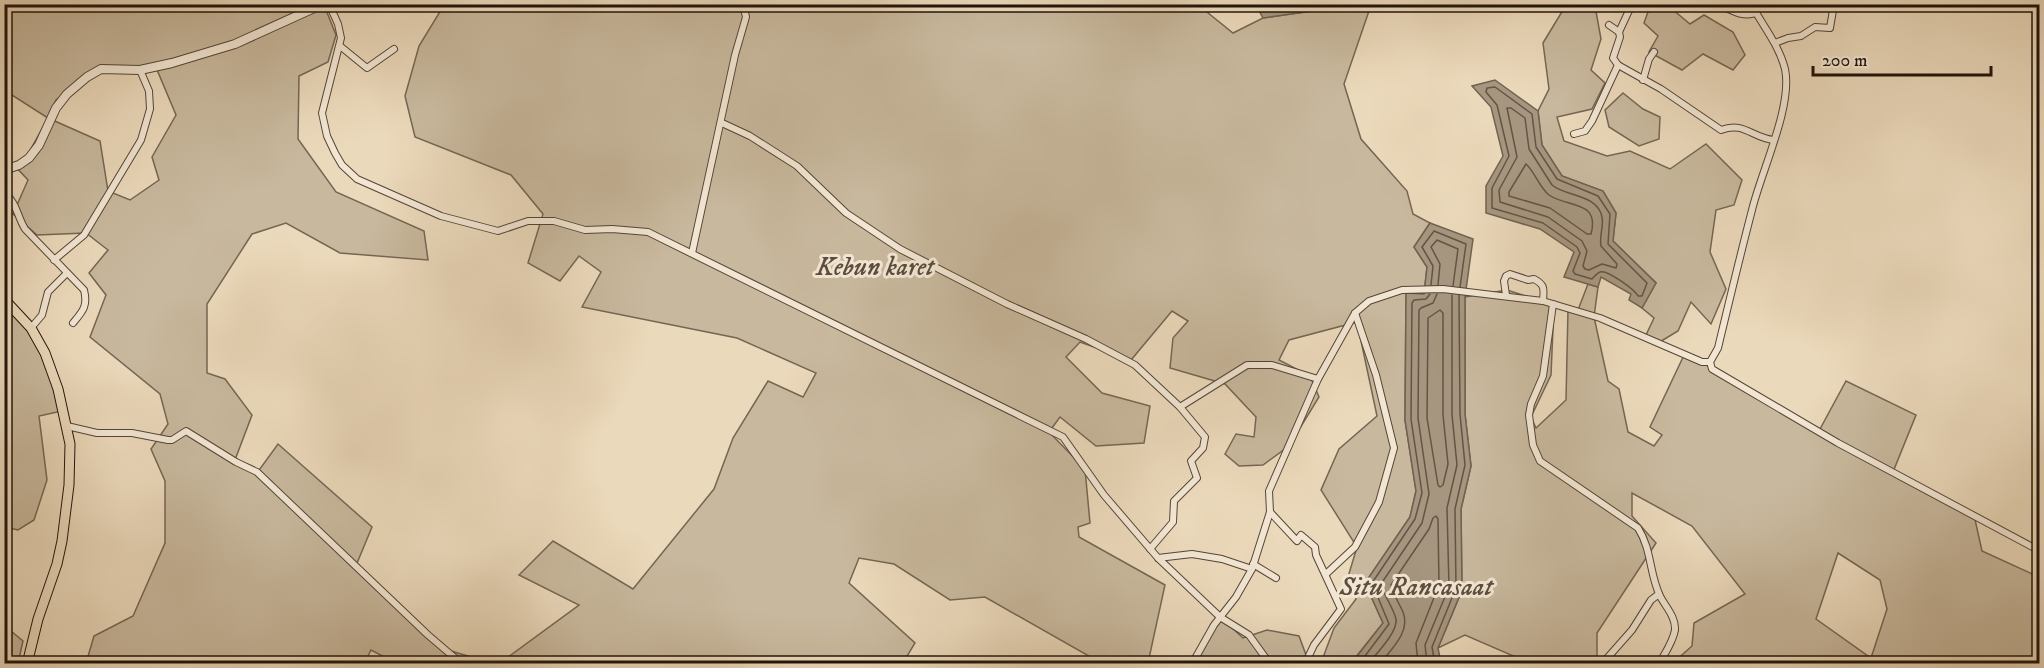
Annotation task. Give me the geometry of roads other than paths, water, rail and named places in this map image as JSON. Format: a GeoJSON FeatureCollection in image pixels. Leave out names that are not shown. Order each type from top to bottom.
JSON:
{"type":"FeatureCollection","features":[{"type":"Feature","properties":{"kind":"main road"},"geometry":{"type":"LineString","coordinates":[[4,299],[31,328],[45,353],[58,388],[68,426],[70,465],[62,541],[27,663]]}},
{"type":"Feature","properties":{"kind":"street"},"geometry":{"type":"LineString","coordinates":[[4,170],[20,165],[29,158],[39,145],[56,108],[67,94],[87,77],[101,69],[140,70],[172,63],[236,44],[323,4]]}},
{"type":"Feature","properties":{"kind":"street"},"geometry":{"type":"LineString","coordinates":[[328,4],[338,24],[341,38],[322,113],[327,136],[335,153],[342,165],[357,179],[441,216],[498,231],[528,221],[554,221],[585,230],[612,229],[648,232],[1063,437],[1104,495],[1158,558],[1220,617],[1249,635],[1270,663]]}},
{"type":"Feature","properties":{"kind":"street"},"geometry":{"type":"LineString","coordinates":[[692,253],[735,55],[746,17],[743,4]]}},
{"type":"Feature","properties":{"kind":"street"},"geometry":{"type":"LineString","coordinates":[[1632,4],[1619,32],[1620,37],[1613,58],[1618,65],[1697,112],[1716,128],[1721,130],[1732,126],[1739,127],[1765,139],[1774,140]]}},
{"type":"Feature","properties":{"kind":"street"},"geometry":{"type":"LineString","coordinates":[[1718,4],[1742,15],[1748,16],[1756,13]]}},
{"type":"Feature","properties":{"kind":"street"},"geometry":{"type":"LineString","coordinates":[[1751,4],[1775,43],[1785,70],[1786,88],[1774,140],[1752,208],[1718,348],[1710,362],[1712,369],[1838,443],[2040,551]]}},
{"type":"Feature","properties":{"kind":"street"},"geometry":{"type":"LineString","coordinates":[[1775,43],[1801,36],[1815,27],[1830,28],[1834,4]]}},
{"type":"Feature","properties":{"kind":"street"},"geometry":{"type":"LineString","coordinates":[[1610,25],[1619,32]]}},
{"type":"Feature","properties":{"kind":"street"},"geometry":{"type":"LineString","coordinates":[[340,46],[368,68],[394,49]]}},
{"type":"Feature","properties":{"kind":"street"},"geometry":{"type":"LineString","coordinates":[[1643,80],[1648,59],[1654,52]]}},
{"type":"Feature","properties":{"kind":"street"},"geometry":{"type":"LineString","coordinates":[[1574,134],[1585,131],[1592,121],[1618,65]]}},
{"type":"Feature","properties":{"kind":"street"},"geometry":{"type":"LineString","coordinates":[[54,260],[84,235],[141,140],[150,109],[149,91],[140,70]]}},
{"type":"Feature","properties":{"kind":"street"},"geometry":{"type":"LineString","coordinates":[[722,123],[750,136],[796,166],[846,213],[900,249],[1006,304],[1086,339],[1135,365],[1180,407],[1205,437],[1203,448],[1191,461],[1197,478],[1174,501],[1173,522],[1150,549]]}},
{"type":"Feature","properties":{"kind":"street"},"geometry":{"type":"LineString","coordinates":[[4,192],[16,206],[20,220],[26,229],[84,290],[86,308],[73,323]]}},
{"type":"Feature","properties":{"kind":"street"},"geometry":{"type":"LineString","coordinates":[[31,328],[42,315],[48,292],[67,273]]}},
{"type":"Feature","properties":{"kind":"street"},"geometry":{"type":"LineString","coordinates":[[1506,295],[1504,281],[1510,274],[1528,280],[1534,279],[1543,284],[1544,301]]}},
{"type":"Feature","properties":{"kind":"street"},"geometry":{"type":"LineString","coordinates":[[1192,663],[1220,617],[1236,597],[1252,566],[1270,512],[1269,491],[1318,379],[1355,313],[1369,301],[1402,290],[1443,289],[1544,301],[1600,318],[1702,362],[1710,362]]}},
{"type":"Feature","properties":{"kind":"street"},"geometry":{"type":"LineString","coordinates":[[1553,304],[1543,376],[1531,404],[1529,415],[1533,445],[1540,461],[1552,471],[1589,493],[1638,528],[1649,550],[1659,594],[1674,622],[1675,631],[1659,663]]}},
{"type":"Feature","properties":{"kind":"street"},"geometry":{"type":"LineString","coordinates":[[1326,574],[1355,547],[1379,502],[1394,448],[1376,375],[1355,313]]}},
{"type":"Feature","properties":{"kind":"street"},"geometry":{"type":"LineString","coordinates":[[1180,407],[1247,365],[1272,365],[1318,379]]}},
{"type":"Feature","properties":{"kind":"street"},"geometry":{"type":"LineString","coordinates":[[68,426],[97,433],[132,433],[168,440],[172,440],[186,430],[236,462],[257,472],[428,635],[462,663]]}},
{"type":"Feature","properties":{"kind":"street"},"geometry":{"type":"LineString","coordinates":[[1270,512],[1297,541],[1301,535],[1315,547],[1316,555],[1341,609],[1314,645],[1305,663]]}},
{"type":"Feature","properties":{"kind":"street"},"geometry":{"type":"LineString","coordinates":[[1158,558],[1192,554],[1222,559],[1252,566],[1276,578]]}},
{"type":"Feature","properties":{"kind":"street"},"geometry":{"type":"LineString","coordinates":[[1602,663],[1632,630],[1651,600],[1659,594]]}},
{"type":"Feature","properties":{"kind":"water"},"geometry":{"type":"Polygon","coordinates":[[[1256,5],[1320,5],[1312,11],[1263,18],[1256,5]]]}},
{"type":"Feature","properties":{"kind":"water"},"geometry":{"type":"Polygon","coordinates":[[[1495,80],[1538,111],[1542,145],[1562,176],[1603,191],[1616,213],[1613,241],[1656,283],[1642,308],[1629,300],[1631,294],[1601,277],[1598,287],[1564,277],[1574,252],[1540,229],[1486,213],[1486,186],[1503,156],[1491,107],[1472,86],[1495,80]]]}},
{"type":"Feature","properties":{"kind":"water","name":"Situ Rancasaat"},"geometry":{"type":"Polygon","coordinates":[[[1430,223],[1473,239],[1465,297],[1465,414],[1471,466],[1461,509],[1462,590],[1438,648],[1441,663],[1351,664],[1383,623],[1365,583],[1410,517],[1416,491],[1405,420],[1406,293],[1424,294],[1427,267],[1414,247],[1430,223]]]}},
{"type":"Feature","properties":{"kind":"park label","name":"Kebun karet"},"geometry":{"type":"Point","coordinates":[875,266]}}]}
